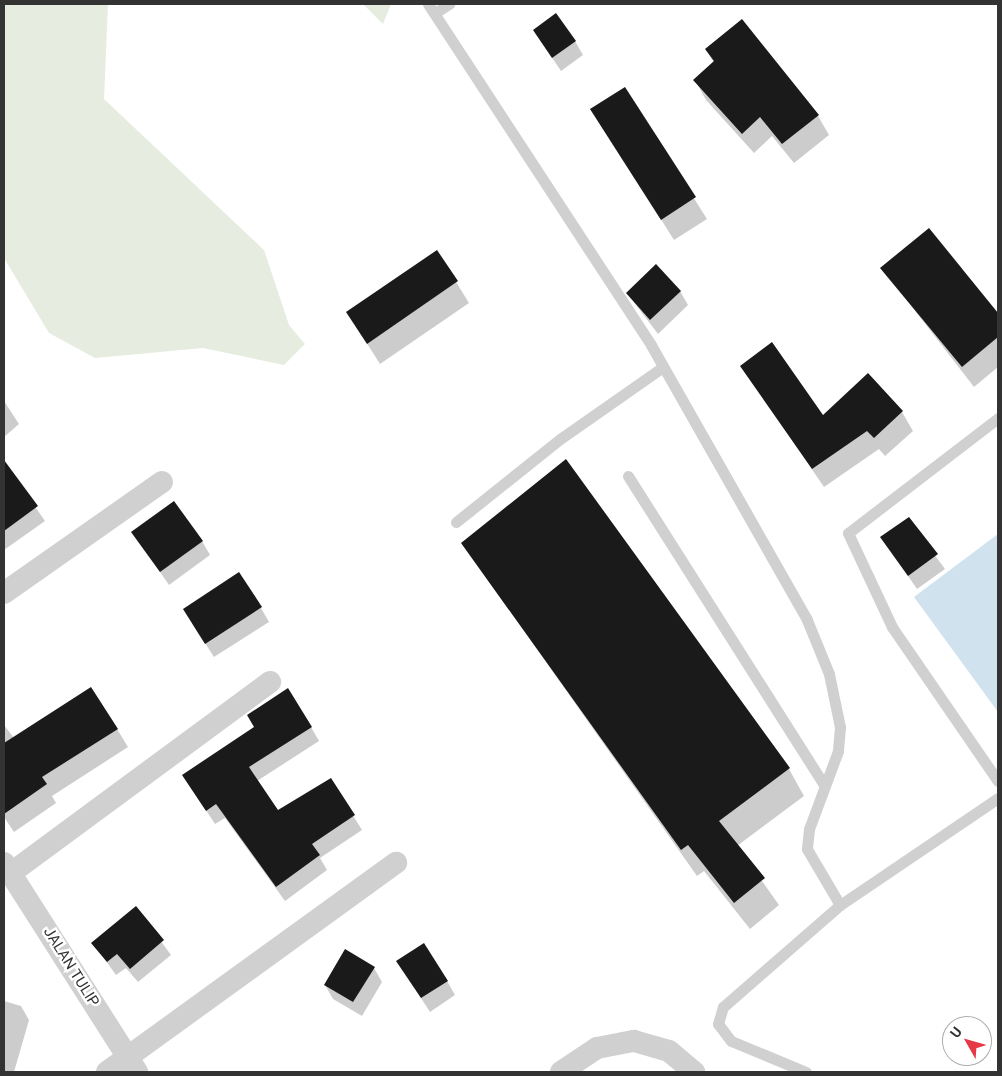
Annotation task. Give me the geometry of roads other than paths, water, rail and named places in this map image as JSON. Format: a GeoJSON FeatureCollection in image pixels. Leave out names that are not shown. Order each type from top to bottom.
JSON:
{"type":"FeatureCollection","features":[{"type":"Feature","properties":{"kind":"street"},"geometry":{"type":"LineString","coordinates":[[4,593],[162,482]]}},
{"type":"Feature","properties":{"kind":"street"},"geometry":{"type":"LineString","coordinates":[[7,868],[270,682]]}},
{"type":"Feature","properties":{"kind":"street"},"geometry":{"type":"LineString","coordinates":[[107,1072],[133,1065],[396,863]]}},
{"type":"Feature","properties":{"kind":"street","name":"JALAN TULIP"},"geometry":{"type":"LineString","coordinates":[[7,868],[133,1065]]}},
{"type":"Feature","properties":{"kind":"street"},"geometry":{"type":"LineString","coordinates":[[561,1072],[597,1048],[634,1041],[669,1051],[694,1072]]}},
{"type":"Feature","properties":{"kind":"lane"},"geometry":{"type":"LineString","coordinates":[[449,4],[431,8],[663,366],[807,620],[826,665],[840,727],[838,750],[809,829],[807,849],[840,905]]}},
{"type":"Feature","properties":{"kind":"lane"},"geometry":{"type":"LineString","coordinates":[[456,522],[560,438],[663,366]]}},
{"type":"Feature","properties":{"kind":"lane"},"geometry":{"type":"LineString","coordinates":[[998,418],[848,533],[892,627],[998,781]]}},
{"type":"Feature","properties":{"kind":"lane"},"geometry":{"type":"LineString","coordinates":[[628,476],[825,786]]}},
{"type":"Feature","properties":{"kind":"lane"},"geometry":{"type":"LineString","coordinates":[[806,1072],[731,1041],[718,1024],[718,1016],[723,1006],[840,905],[998,798]]}},
{"type":"Feature","properties":{"kind":"water"},"geometry":{"type":"Polygon","coordinates":[[[998,534],[998,712],[914,597],[998,534]]]}}]}
